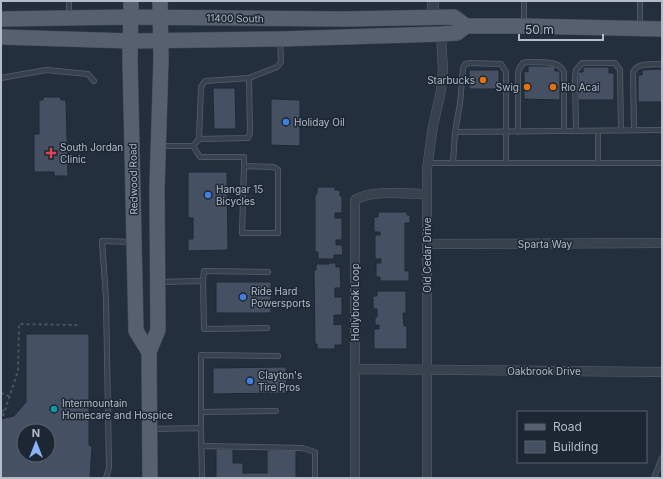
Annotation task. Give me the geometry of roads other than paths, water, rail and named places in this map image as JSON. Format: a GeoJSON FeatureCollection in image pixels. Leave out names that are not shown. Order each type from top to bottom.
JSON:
{"type":"FeatureCollection","features":[{"type":"Feature","properties":{"kind":"main road","name":"Redwood Road"},"geometry":{"type":"LineString","coordinates":[[131,1],[130,41],[136,330],[149,352]]}},
{"type":"Feature","properties":{"kind":"main road","name":"Redwood Road"},"geometry":{"type":"LineString","coordinates":[[150,478],[149,352],[158,330],[157,188],[160,1]]}},
{"type":"Feature","properties":{"kind":"main road","name":"11400 South"},"geometry":{"type":"LineString","coordinates":[[1,19],[131,17],[344,19],[454,17],[466,26]]}},
{"type":"Feature","properties":{"kind":"main road","name":"11400 South"},"geometry":{"type":"LineString","coordinates":[[1,37],[130,41],[280,39],[441,34],[457,32],[466,26],[662,29]]}},
{"type":"Feature","properties":{"kind":"street"},"geometry":{"type":"LineString","coordinates":[[433,1],[433,18]]}},
{"type":"Feature","properties":{"kind":"street","name":"Old Cedar Drive"},"geometry":{"type":"LineString","coordinates":[[427,478],[427,194],[428,163],[433,126],[441,91],[443,70],[441,34]]}},
{"type":"Feature","properties":{"kind":"street","name":"Hollybrook Loop"},"geometry":{"type":"LineString","coordinates":[[355,478],[355,200],[362,196],[381,194],[427,194]]}},
{"type":"Feature","properties":{"kind":"street","name":"Sparta Way"},"geometry":{"type":"LineString","coordinates":[[427,244],[662,243]]}},
{"type":"Feature","properties":{"kind":"street","name":"Oakbrook Drive"},"geometry":{"type":"LineString","coordinates":[[355,369],[662,372]]}},
{"type":"Feature","properties":{"kind":"lane"},"geometry":{"type":"LineString","coordinates":[[69,1],[69,18]]}},
{"type":"Feature","properties":{"kind":"lane"},"geometry":{"type":"LineString","coordinates":[[524,1],[524,26]]}},
{"type":"Feature","properties":{"kind":"lane"},"geometry":{"type":"LineString","coordinates":[[640,1],[640,28]]}},
{"type":"Feature","properties":{"kind":"lane"},"geometry":{"type":"LineString","coordinates":[[158,146],[193,146],[199,139],[201,87],[205,81],[249,78],[277,68],[281,62],[280,39]]}},
{"type":"Feature","properties":{"kind":"lane"},"geometry":{"type":"LineString","coordinates":[[518,132],[518,74],[523,63],[527,62],[555,63],[564,72],[564,131]]}},
{"type":"Feature","properties":{"kind":"lane"},"geometry":{"type":"LineString","coordinates":[[453,163],[455,132],[460,104],[463,68],[465,64],[470,63],[497,63],[501,64],[506,72],[506,163]]}},
{"type":"Feature","properties":{"kind":"lane"},"geometry":{"type":"LineString","coordinates":[[576,131],[576,70],[582,63],[614,63],[620,70],[622,131]]}},
{"type":"Feature","properties":{"kind":"lane"},"geometry":{"type":"LineString","coordinates":[[634,130],[634,68],[638,66],[662,64]]}},
{"type":"Feature","properties":{"kind":"lane"},"geometry":{"type":"LineString","coordinates":[[1,78],[46,70],[88,74],[94,81]]}},
{"type":"Feature","properties":{"kind":"lane"},"geometry":{"type":"LineString","coordinates":[[199,139],[248,138],[250,133],[249,78]]}},
{"type":"Feature","properties":{"kind":"lane"},"geometry":{"type":"LineString","coordinates":[[455,132],[662,130]]}},
{"type":"Feature","properties":{"kind":"lane"},"geometry":{"type":"LineString","coordinates":[[598,131],[598,163]]}},
{"type":"Feature","properties":{"kind":"lane"},"geometry":{"type":"LineString","coordinates":[[193,146],[200,157],[244,157],[242,233],[278,233],[278,170],[274,167],[244,166]]}},
{"type":"Feature","properties":{"kind":"lane"},"geometry":{"type":"LineString","coordinates":[[428,163],[662,163]]}},
{"type":"Feature","properties":{"kind":"lane"},"geometry":{"type":"LineString","coordinates":[[106,478],[109,468],[106,306],[102,241],[134,242]]}},
{"type":"Feature","properties":{"kind":"lane"},"geometry":{"type":"LineString","coordinates":[[267,328],[204,329],[203,281],[204,271],[268,272]]}},
{"type":"Feature","properties":{"kind":"lane"},"geometry":{"type":"LineString","coordinates":[[158,282],[203,281]]}},
{"type":"Feature","properties":{"kind":"lane"},"geometry":{"type":"LineString","coordinates":[[202,478],[201,355],[278,356]]}},
{"type":"Feature","properties":{"kind":"lane"},"geometry":{"type":"LineString","coordinates":[[201,412],[276,411]]}},
{"type":"Feature","properties":{"kind":"lane"},"geometry":{"type":"LineString","coordinates":[[150,429],[201,428]]}},
{"type":"Feature","properties":{"kind":"lane"},"geometry":{"type":"LineString","coordinates":[[201,446],[302,448],[313,451],[315,452],[315,478]]}},
{"type":"Feature","properties":{"kind":"lane"},"geometry":{"type":"LineString","coordinates":[[654,478],[662,458]]}},
{"type":"Feature","properties":{"kind":"place","name":"Starbucks"},"geometry":{"type":"Point","coordinates":[483,80]}},
{"type":"Feature","properties":{"kind":"place","name":"Swig"},"geometry":{"type":"Point","coordinates":[527,87]}},
{"type":"Feature","properties":{"kind":"place","name":"Rio Acai"},"geometry":{"type":"Point","coordinates":[553,87]}},
{"type":"Feature","properties":{"kind":"place","name":"Holiday Oil"},"geometry":{"type":"Point","coordinates":[286,122]}},
{"type":"Feature","properties":{"kind":"place","name":"South Jordan Clinic"},"geometry":{"type":"Point","coordinates":[51,153]}},
{"type":"Feature","properties":{"kind":"place","name":"Hangar 15 Bicycles"},"geometry":{"type":"Point","coordinates":[208,195]}},
{"type":"Feature","properties":{"kind":"place","name":"Ride Hard Powersports"},"geometry":{"type":"Point","coordinates":[243,297]}},
{"type":"Feature","properties":{"kind":"place","name":"Clayton's Tire Pros"},"geometry":{"type":"Point","coordinates":[250,381]}},
{"type":"Feature","properties":{"kind":"place","name":"Intermountain Homecare and Hospice"},"geometry":{"type":"Point","coordinates":[54,409]}}]}
